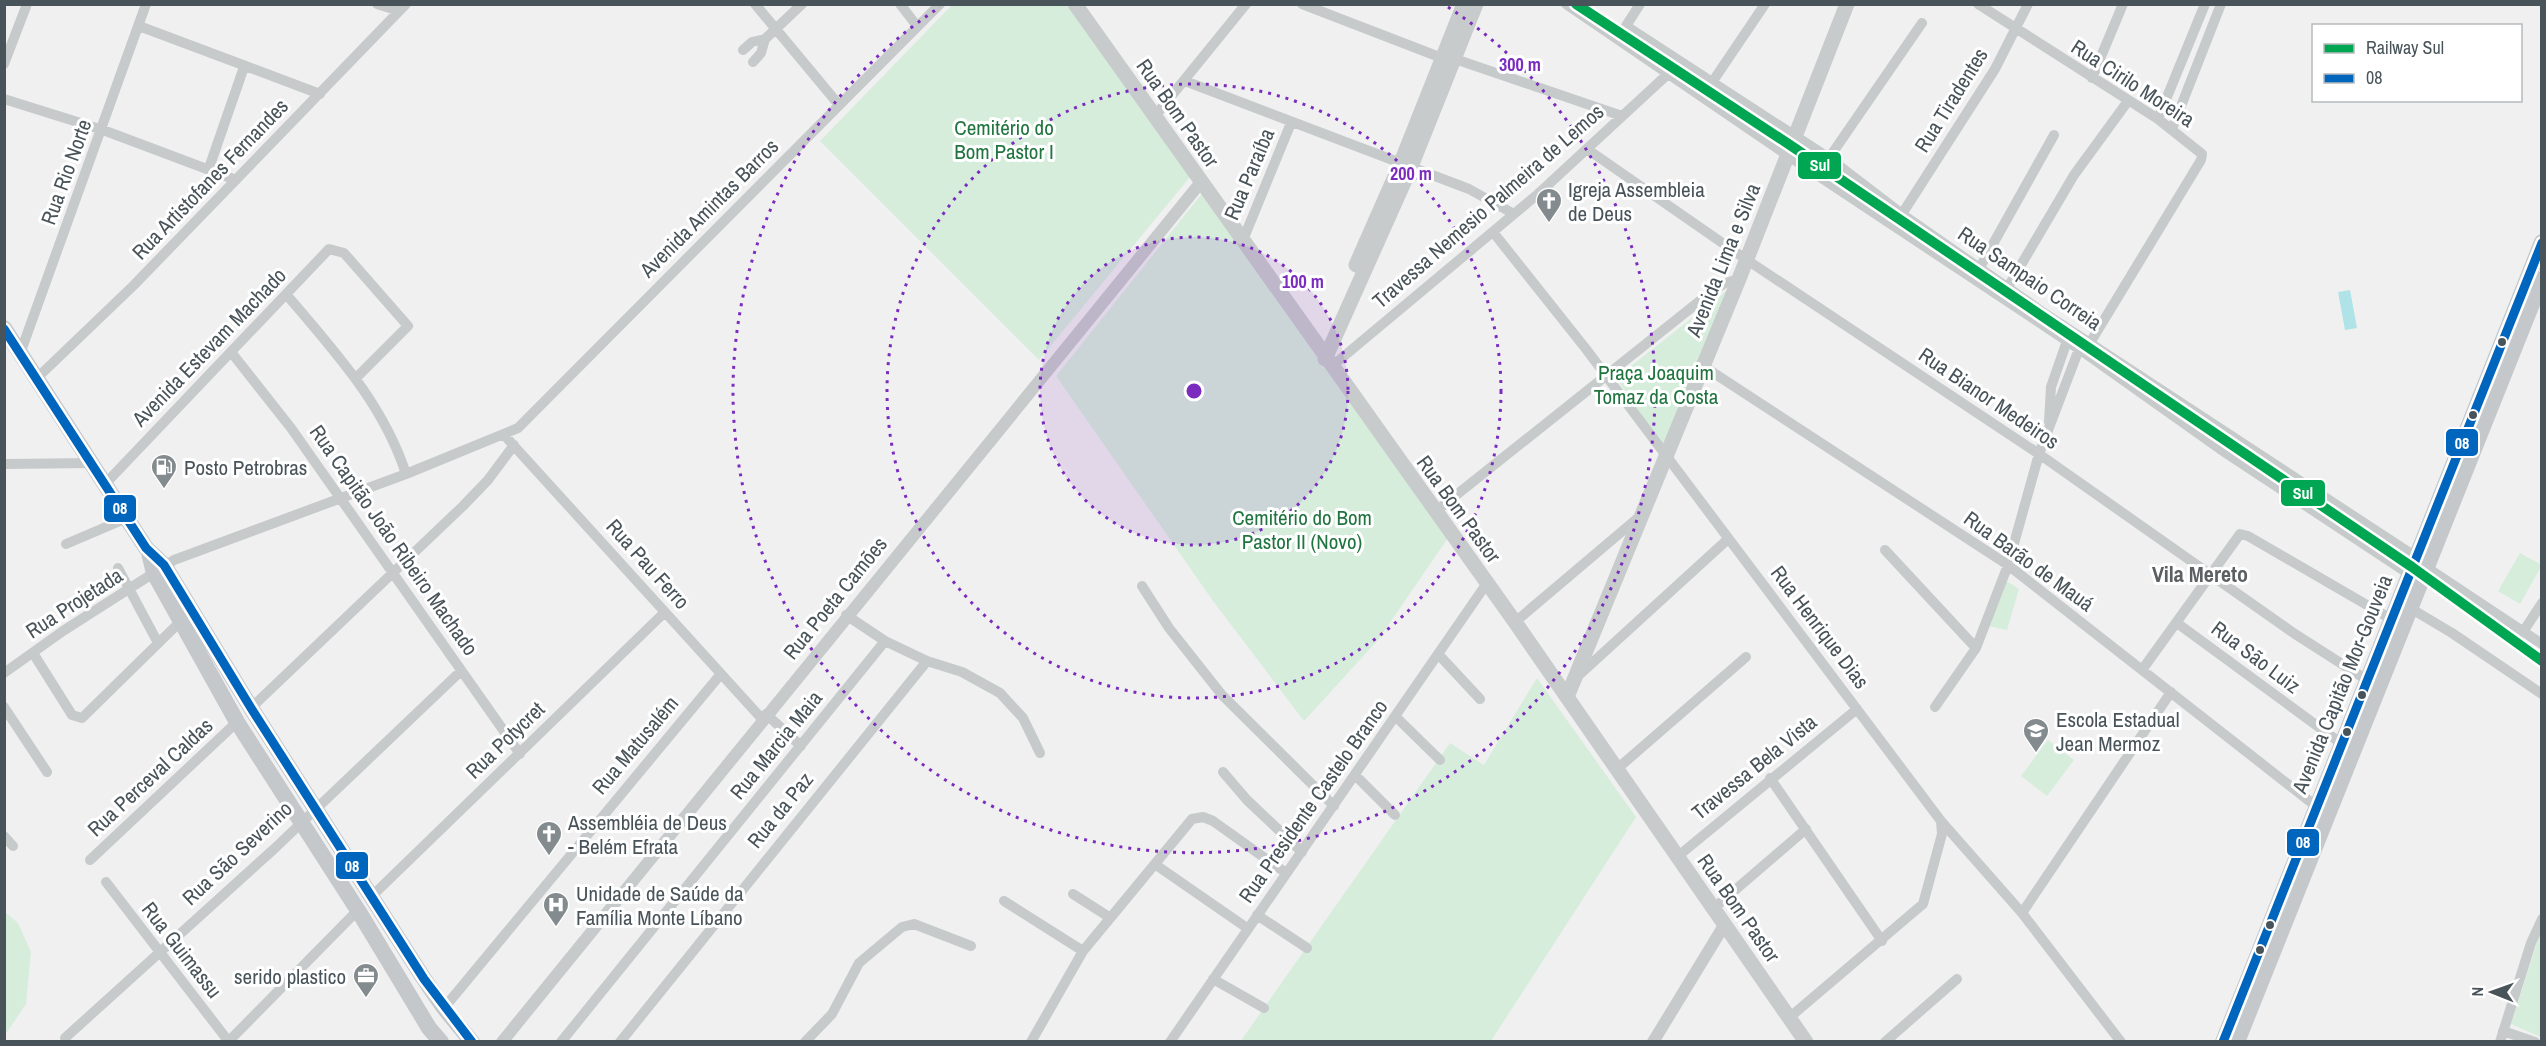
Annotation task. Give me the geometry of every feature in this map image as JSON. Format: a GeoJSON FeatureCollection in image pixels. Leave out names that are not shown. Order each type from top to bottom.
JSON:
{"type":"FeatureCollection","features":[{"type":"Feature","properties":{"kind":"main road"},"geometry":{"type":"LineString","coordinates":[[1325,358],[1339,315],[1405,167],[1448,58],[1464,4]]}},
{"type":"Feature","properties":{"kind":"main road"},"geometry":{"type":"LineString","coordinates":[[1448,58],[1476,4]]}},
{"type":"Feature","properties":{"kind":"main road","name":"Avenida Lima e Silva"},"geometry":{"type":"LineString","coordinates":[[1567,696],[1747,260],[1794,134],[1848,4]]}},
{"type":"Feature","properties":{"kind":"main road","name":"Rua Bom Pastor"},"geometry":{"type":"LineString","coordinates":[[1078,6],[1325,358],[1515,622],[1806,1041]]}},
{"type":"Feature","properties":{"kind":"main road","name":"Avenida Capitão Mor-Gouveia"},"geometry":{"type":"LineString","coordinates":[[2223,1041],[2342,744],[2375,671],[2410,608],[2421,562],[2541,242]]}},
{"type":"Feature","properties":{"kind":"main road","name":"Avenida Capitão Mor-Gouveia"},"geometry":{"type":"LineString","coordinates":[[2237,1041],[2375,671],[2391,619],[2409,574],[2421,562],[2541,279]]}},
{"type":"Feature","properties":{"kind":"main road"},"geometry":{"type":"LineString","coordinates":[[4,328],[38,377],[159,569],[186,616],[237,722],[358,910],[429,1028],[441,1041]]}},
{"type":"Feature","properties":{"kind":"main road"},"geometry":{"type":"LineString","coordinates":[[186,616],[251,708],[444,1008],[472,1041]]}},
{"type":"Feature","properties":{"kind":"street"},"geometry":{"type":"LineString","coordinates":[[4,64],[27,4]]}},
{"type":"Feature","properties":{"kind":"street","name":"Rua Rio Norte"},"geometry":{"type":"LineString","coordinates":[[21,351],[103,129],[146,4]]}},
{"type":"Feature","properties":{"kind":"street"},"geometry":{"type":"LineString","coordinates":[[377,4],[403,8]]}},
{"type":"Feature","properties":{"kind":"street"},"geometry":{"type":"LineString","coordinates":[[755,4],[839,105]]}},
{"type":"Feature","properties":{"kind":"street"},"geometry":{"type":"LineString","coordinates":[[743,50],[752,42],[765,39],[777,31],[802,4]]}},
{"type":"Feature","properties":{"kind":"street"},"geometry":{"type":"LineString","coordinates":[[900,4],[917,26]]}},
{"type":"Feature","properties":{"kind":"street","name":"Avenida Amintas Barros"},"geometry":{"type":"LineString","coordinates":[[505,436],[518,428],[940,4]]}},
{"type":"Feature","properties":{"kind":"street"},"geometry":{"type":"LineString","coordinates":[[1155,116],[1246,4]]}},
{"type":"Feature","properties":{"kind":"street"},"geometry":{"type":"LineString","coordinates":[[1302,4],[1448,58],[1622,116]]}},
{"type":"Feature","properties":{"kind":"street","name":"Rua Sampaio Correia"},"geometry":{"type":"LineString","coordinates":[[1566,4],[1787,155],[2079,349],[2220,449],[2409,574]]}},
{"type":"Feature","properties":{"kind":"street","name":"Rua Sampaio Correia"},"geometry":{"type":"LineString","coordinates":[[1640,4],[1626,26],[1794,134],[1979,268],[2541,644]]}},
{"type":"Feature","properties":{"kind":"street"},"geometry":{"type":"LineString","coordinates":[[1713,81],[1765,4]]}},
{"type":"Feature","properties":{"kind":"street","name":"Rua Cirilo Moreira"},"geometry":{"type":"LineString","coordinates":[[1978,4],[2016,31],[2158,119],[2200,152],[2202,158],[2090,343]]}},
{"type":"Feature","properties":{"kind":"street","name":"Rua Tiradentes"},"geometry":{"type":"LineString","coordinates":[[1902,214],[2016,31],[2028,4]]}},
{"type":"Feature","properties":{"kind":"street"},"geometry":{"type":"LineString","coordinates":[[2092,78],[2123,4]]}},
{"type":"Feature","properties":{"kind":"street"},"geometry":{"type":"LineString","coordinates":[[2158,119],[2205,4]]}},
{"type":"Feature","properties":{"kind":"street"},"geometry":{"type":"LineString","coordinates":[[2172,129],[2221,4]]}},
{"type":"Feature","properties":{"kind":"street","name":"Rua Artistofanes Fernandes"},"geometry":{"type":"LineString","coordinates":[[38,377],[133,286],[403,8]]}},
{"type":"Feature","properties":{"kind":"street"},"geometry":{"type":"LineString","coordinates":[[1829,158],[1922,23]]}},
{"type":"Feature","properties":{"kind":"street"},"geometry":{"type":"LineString","coordinates":[[139,26],[320,94]]}},
{"type":"Feature","properties":{"kind":"street"},"geometry":{"type":"LineString","coordinates":[[753,62],[761,54],[765,39]]}},
{"type":"Feature","properties":{"kind":"street"},"geometry":{"type":"LineString","coordinates":[[209,168],[244,67]]}},
{"type":"Feature","properties":{"kind":"street","name":"Travessa Nemesio Palmeira de Lemos"},"geometry":{"type":"LineString","coordinates":[[1325,358],[1493,232],[1669,73]]}},
{"type":"Feature","properties":{"kind":"street"},"geometry":{"type":"LineString","coordinates":[[1185,81],[1405,167],[1468,189],[1514,214]]}},
{"type":"Feature","properties":{"kind":"street"},"geometry":{"type":"LineString","coordinates":[[4,99],[103,129],[236,180]]}},
{"type":"Feature","properties":{"kind":"street"},"geometry":{"type":"LineString","coordinates":[[2008,287],[2074,175],[2128,101]]}},
{"type":"Feature","properties":{"kind":"street","name":"Rua Paraíba"},"geometry":{"type":"LineString","coordinates":[[1243,240],[1291,123]]}},
{"type":"Feature","properties":{"kind":"street"},"geometry":{"type":"LineString","coordinates":[[1979,268],[2054,135]]}},
{"type":"Feature","properties":{"kind":"street","name":"Rua Bianor Medeiros"},"geometry":{"type":"LineString","coordinates":[[1587,149],[1747,260],[2039,454],[2295,634],[2375,671]]}},
{"type":"Feature","properties":{"kind":"street","name":"Rua Poeta Camões"},"geometry":{"type":"LineString","coordinates":[[502,1041],[846,615],[1201,182]]}},
{"type":"Feature","properties":{"kind":"street","name":"Rua Henrique Dias"},"geometry":{"type":"LineString","coordinates":[[1493,232],[1606,377],[1727,540],[1787,614],[1941,821],[2022,913],[2121,1041]]}},
{"type":"Feature","properties":{"kind":"street","name":"Avenida Estevam Machado"},"geometry":{"type":"LineString","coordinates":[[106,483],[325,252],[334,249],[344,253],[408,326],[356,378]]}},
{"type":"Feature","properties":{"kind":"street"},"geometry":{"type":"LineString","coordinates":[[1435,512],[1711,292],[1725,283],[1739,279]]}},
{"type":"Feature","properties":{"kind":"street"},"geometry":{"type":"LineString","coordinates":[[286,294],[356,378],[387,425],[406,474]]}},
{"type":"Feature","properties":{"kind":"street"},"geometry":{"type":"LineString","coordinates":[[2050,427],[2051,387],[2067,341]]}},
{"type":"Feature","properties":{"kind":"street"},"geometry":{"type":"LineString","coordinates":[[1935,706],[1976,648],[2008,566],[2039,454],[2079,349]]}},
{"type":"Feature","properties":{"kind":"street","name":"Rua Capitão João Ribeiro Machado"},"geometry":{"type":"LineString","coordinates":[[231,352],[291,428],[520,754]]}},
{"type":"Feature","properties":{"kind":"street","name":"Rua Barão de Mauá"},"geometry":{"type":"LineString","coordinates":[[1703,366],[2008,566],[2317,807]]}},
{"type":"Feature","properties":{"kind":"street"},"geometry":{"type":"LineString","coordinates":[[159,569],[505,436]]}},
{"type":"Feature","properties":{"kind":"street","name":"Rua Pau Ferro"},"geometry":{"type":"LineString","coordinates":[[505,436],[720,675],[764,716],[801,746]]}},
{"type":"Feature","properties":{"kind":"street"},"geometry":{"type":"LineString","coordinates":[[251,708],[488,480],[514,445]]}},
{"type":"Feature","properties":{"kind":"street"},"geometry":{"type":"LineString","coordinates":[[4,464],[93,463]]}},
{"type":"Feature","properties":{"kind":"street"},"geometry":{"type":"LineString","coordinates":[[1515,622],[1644,513]]}},
{"type":"Feature","properties":{"kind":"street"},"geometry":{"type":"LineString","coordinates":[[66,544],[127,518]]}},
{"type":"Feature","properties":{"kind":"street"},"geometry":{"type":"LineString","coordinates":[[2142,670],[2238,536],[2248,536],[2391,619]]}},
{"type":"Feature","properties":{"kind":"street"},"geometry":{"type":"LineString","coordinates":[[1575,678],[1727,540]]}},
{"type":"Feature","properties":{"kind":"street"},"geometry":{"type":"LineString","coordinates":[[1885,550],[1976,648]]}},
{"type":"Feature","properties":{"kind":"street"},"geometry":{"type":"LineString","coordinates":[[118,568],[128,591],[158,643]]}},
{"type":"Feature","properties":{"kind":"street","name":"Rua Projetada"},"geometry":{"type":"LineString","coordinates":[[4,673],[159,569]]}},
{"type":"Feature","properties":{"kind":"street","name":"Rua Presidente Castelo Branco"},"geometry":{"type":"LineString","coordinates":[[1175,1040],[1247,928],[1396,717],[1487,583]]}},
{"type":"Feature","properties":{"kind":"street"},"geometry":{"type":"LineString","coordinates":[[1142,586],[1169,628],[1222,695],[1334,806]]}},
{"type":"Feature","properties":{"kind":"street"},"geometry":{"type":"LineString","coordinates":[[2523,632],[2541,603]]}},
{"type":"Feature","properties":{"kind":"street"},"geometry":{"type":"LineString","coordinates":[[2410,608],[2452,633],[2541,694]]}},
{"type":"Feature","properties":{"kind":"street","name":"Rua Potycret"},"geometry":{"type":"LineString","coordinates":[[372,896],[665,612]]}},
{"type":"Feature","properties":{"kind":"street"},"geometry":{"type":"LineString","coordinates":[[846,615],[885,640],[927,661],[954,668],[1000,693],[1023,718],[1040,753]]}},
{"type":"Feature","properties":{"kind":"street"},"geometry":{"type":"LineString","coordinates":[[33,653],[72,715],[82,718],[186,616]]}},
{"type":"Feature","properties":{"kind":"street","name":"Rua São Luiz"},"geometry":{"type":"LineString","coordinates":[[2177,622],[2342,744]]}},
{"type":"Feature","properties":{"kind":"street","name":"Rua Marcia Maia"},"geometry":{"type":"LineString","coordinates":[[561,1041],[885,640]]}},
{"type":"Feature","properties":{"kind":"street"},"geometry":{"type":"LineString","coordinates":[[1439,655],[1480,699]]}},
{"type":"Feature","properties":{"kind":"street"},"geometry":{"type":"LineString","coordinates":[[1617,769],[1746,657]]}},
{"type":"Feature","properties":{"kind":"street","name":"Rua da Paz"},"geometry":{"type":"LineString","coordinates":[[620,1041],[927,661]]}},
{"type":"Feature","properties":{"kind":"street","name":"Rua São Severino"},"geometry":{"type":"LineString","coordinates":[[65,1038],[301,822],[314,807],[461,671]]}},
{"type":"Feature","properties":{"kind":"street","name":"Rua Matusalém"},"geometry":{"type":"LineString","coordinates":[[444,1008],[720,675]]}},
{"type":"Feature","properties":{"kind":"street"},"geometry":{"type":"LineString","coordinates":[[2022,913],[2171,692]]}},
{"type":"Feature","properties":{"kind":"street"},"geometry":{"type":"LineString","coordinates":[[4,707],[47,772]]}},
{"type":"Feature","properties":{"kind":"street","name":"Travessa Bela Vista"},"geometry":{"type":"LineString","coordinates":[[1677,857],[1770,778],[1857,709]]}},
{"type":"Feature","properties":{"kind":"street"},"geometry":{"type":"LineString","coordinates":[[1396,717],[1440,760]]}},
{"type":"Feature","properties":{"kind":"street","name":"Rua Perceval Caldas"},"geometry":{"type":"LineString","coordinates":[[90,860],[237,722]]}},
{"type":"Feature","properties":{"kind":"street"},"geometry":{"type":"LineString","coordinates":[[1223,772],[1247,800],[1302,852]]}},
{"type":"Feature","properties":{"kind":"street"},"geometry":{"type":"LineString","coordinates":[[1355,775],[1395,815]]}},
{"type":"Feature","properties":{"kind":"street"},"geometry":{"type":"LineString","coordinates":[[1770,778],[1882,941]]}},
{"type":"Feature","properties":{"kind":"street"},"geometry":{"type":"LineString","coordinates":[[1031,1041],[1083,951],[1192,819],[1203,817],[1213,821],[1286,873]]}},
{"type":"Feature","properties":{"kind":"street"},"geometry":{"type":"LineString","coordinates":[[1790,1017],[1923,904],[1941,834],[1941,821]]}},
{"type":"Feature","properties":{"kind":"street"},"geometry":{"type":"LineString","coordinates":[[1713,909],[1806,829]]}},
{"type":"Feature","properties":{"kind":"street"},"geometry":{"type":"LineString","coordinates":[[4,836],[13,846]]}},
{"type":"Feature","properties":{"kind":"street"},"geometry":{"type":"LineString","coordinates":[[1156,865],[1247,928]]}},
{"type":"Feature","properties":{"kind":"street","name":"Rua Guimassu"},"geometry":{"type":"LineString","coordinates":[[106,882],[158,953],[229,1041]]}},
{"type":"Feature","properties":{"kind":"street"},"geometry":{"type":"LineString","coordinates":[[1072,894],[1109,917]]}},
{"type":"Feature","properties":{"kind":"street"},"geometry":{"type":"LineString","coordinates":[[1004,901],[1083,951]]}},
{"type":"Feature","properties":{"kind":"street"},"geometry":{"type":"LineString","coordinates":[[229,1041],[358,910]]}},
{"type":"Feature","properties":{"kind":"street"},"geometry":{"type":"LineString","coordinates":[[1257,915],[1307,948]]}},
{"type":"Feature","properties":{"kind":"street"},"geometry":{"type":"LineString","coordinates":[[2535,1041],[2502,1036],[2528,951],[2541,919]]}},
{"type":"Feature","properties":{"kind":"street"},"geometry":{"type":"LineString","coordinates":[[805,1041],[832,1014],[859,963],[902,927],[914,924],[971,946]]}},
{"type":"Feature","properties":{"kind":"street"},"geometry":{"type":"LineString","coordinates":[[1657,1040],[1725,924]]}},
{"type":"Feature","properties":{"kind":"street"},"geometry":{"type":"LineString","coordinates":[[1213,979],[1264,1008]]}},
{"type":"Feature","properties":{"kind":"street"},"geometry":{"type":"LineString","coordinates":[[1885,1041],[1957,979]]}},
{"type":"Feature","properties":{"kind":"green space","name":"Cemitério do Bom Pastor I"},"geometry":{"type":"Polygon","coordinates":[[[952,5],[1071,5],[1190,177],[1039,360],[820,141],[952,5]]]}},
{"type":"Feature","properties":{"kind":"green space","name":"Cemitério do Bom Pastor II (Novo)"},"geometry":{"type":"Polygon","coordinates":[[[1204,191],[1448,538],[1378,640],[1304,721],[1213,601],[1056,376],[1204,191]]]}},
{"type":"Feature","properties":{"kind":"green space","name":"Praça Joaquim Tomaz da Costa"},"geometry":{"type":"Polygon","coordinates":[[[1726,291],[1663,447],[1616,378],[1726,291]]]}},
{"type":"Feature","properties":{"kind":"green space"},"geometry":{"type":"Polygon","coordinates":[[[2520,553],[2542,565],[2520,604],[2498,591],[2520,553]]]}},
{"type":"Feature","properties":{"kind":"green space"},"geometry":{"type":"Polygon","coordinates":[[[2005,580],[2019,589],[2007,630],[1988,626],[2005,580]]]}},
{"type":"Feature","properties":{"kind":"green space"},"geometry":{"type":"Polygon","coordinates":[[[1537,678],[1636,817],[1491,1041],[1240,1042],[1450,743],[1484,765],[1537,678]]]}},
{"type":"Feature","properties":{"kind":"green space"},"geometry":{"type":"Polygon","coordinates":[[[2048,740],[2074,760],[2047,796],[2021,776],[2048,740]]]}},
{"type":"Feature","properties":{"kind":"green space"},"geometry":{"type":"Polygon","coordinates":[[[5,912],[18,923],[31,952],[26,1004],[5,1035],[5,912]]]}},
{"type":"Feature","properties":{"kind":"green space"},"geometry":{"type":"Polygon","coordinates":[[[2541,930],[2541,1037],[2511,1024],[2541,930]]]}},
{"type":"Feature","properties":{"kind":"water"},"geometry":{"type":"Polygon","coordinates":[[[2350,290],[2357,328],[2345,330],[2338,292],[2350,290]]]}},
{"type":"Feature","properties":{"kind":"rail line","name":"Sul"},"geometry":{"type":"LineString","coordinates":[[1576,4],[1790,145],[2412,567],[2542,661]]}},
{"type":"Feature","properties":{"kind":"transit line","name":"08"},"geometry":{"type":"LineString","coordinates":[[2223,1042],[2542,243]]}},
{"type":"Feature","properties":{"kind":"transit line","name":"08"},"geometry":{"type":"LineString","coordinates":[[4,329],[146,548],[164,565],[251,708],[424,979],[472,1042]]}},
{"type":"Feature","properties":{"kind":"place","name":"Igreja Assembleia de Deus"},"geometry":{"type":"Point","coordinates":[1549,224]}},
{"type":"Feature","properties":{"kind":"place","name":"Posto Petrobras"},"geometry":{"type":"Point","coordinates":[164,490]}},
{"type":"Feature","properties":{"kind":"place","name":"Escola Estadual Jean Mermoz"},"geometry":{"type":"Point","coordinates":[2036,754]}},
{"type":"Feature","properties":{"kind":"place","name":"Assembléia de Deus - Belém Efrata"},"geometry":{"type":"Point","coordinates":[549,857]}},
{"type":"Feature","properties":{"kind":"place","name":"Unidade de Saúde da Família Monte Líbano"},"geometry":{"type":"Point","coordinates":[556,928]}},
{"type":"Feature","properties":{"kind":"place","name":"serido plastico"},"geometry":{"type":"Point","coordinates":[366,999]}},
{"type":"Feature","properties":{"kind":"district","name":"Vila Mereto"},"geometry":{"type":"Point","coordinates":[2200,574]}}]}
